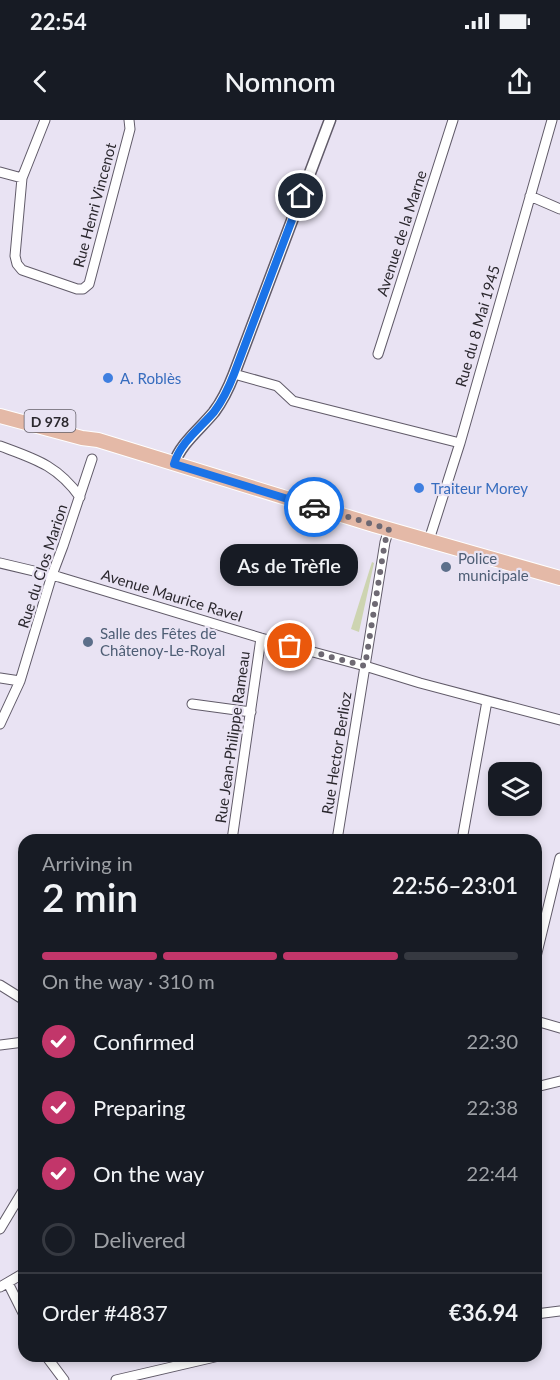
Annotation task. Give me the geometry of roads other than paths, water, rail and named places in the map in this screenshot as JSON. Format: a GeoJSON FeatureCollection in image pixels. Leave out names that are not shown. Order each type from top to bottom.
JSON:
{"type":"FeatureCollection","features":[{"type":"Feature","properties":{"kind":"main road","name":"D 978"},"geometry":{"type":"LineString","coordinates":[[0,406],[78,430],[98,440],[174,464],[560,578]]}},
{"type":"Feature","properties":{"kind":"main road","name":"D 978"},"geometry":{"type":"LineString","coordinates":[[0,416],[82,438],[98,440]]}},
{"type":"Feature","properties":{"kind":"street","name":"Rue Henri Vincenot"},"geometry":{"type":"LineString","coordinates":[[45,120],[22,178],[15,256],[22,270],[77,290],[84,290],[89,284],[130,129],[129,120]]}},
{"type":"Feature","properties":{"kind":"street"},"geometry":{"type":"LineString","coordinates":[[174,464],[177,453],[216,410],[225,396],[330,120]]}},
{"type":"Feature","properties":{"kind":"street","name":"Avenue de la Marne"},"geometry":{"type":"LineString","coordinates":[[378,354],[453,120]]}},
{"type":"Feature","properties":{"kind":"street","name":"Rue du 8 Mai 1945"},"geometry":{"type":"LineString","coordinates":[[429,540],[552,120]]}},
{"type":"Feature","properties":{"kind":"street"},"geometry":{"type":"LineString","coordinates":[[0,172],[22,178]]}},
{"type":"Feature","properties":{"kind":"street"},"geometry":{"type":"LineString","coordinates":[[530,196],[560,209]]}},
{"type":"Feature","properties":{"kind":"street"},"geometry":{"type":"LineString","coordinates":[[234,374],[278,386],[293,401],[459,443]]}},
{"type":"Feature","properties":{"kind":"street"},"geometry":{"type":"LineString","coordinates":[[0,446],[39,460],[53,468],[80,496]]}},
{"type":"Feature","properties":{"kind":"street","name":"Rue du Clos Marion"},"geometry":{"type":"LineString","coordinates":[[0,724],[20,681],[52,575],[67,548],[92,459]]}},
{"type":"Feature","properties":{"kind":"street","name":"Rue Hector Berlioz"},"geometry":{"type":"LineString","coordinates":[[338,834],[389,529]]}},
{"type":"Feature","properties":{"kind":"street","name":"Avenue Maurice Ravel"},"geometry":{"type":"LineString","coordinates":[[0,563],[52,575],[261,638],[560,720]]}},
{"type":"Feature","properties":{"kind":"street","name":"Rue Jean-Philippe Rameau"},"geometry":{"type":"LineString","coordinates":[[233,834],[261,638]]}},
{"type":"Feature","properties":{"kind":"street"},"geometry":{"type":"LineString","coordinates":[[0,678],[20,681]]}},
{"type":"Feature","properties":{"kind":"street"},"geometry":{"type":"LineString","coordinates":[[463,834],[488,701]]}},
{"type":"Feature","properties":{"kind":"street"},"geometry":{"type":"LineString","coordinates":[[192,704],[251,712]]}},
{"type":"Feature","properties":{"kind":"street"},"geometry":{"type":"LineString","coordinates":[[542,911],[560,858]]}},
{"type":"Feature","properties":{"kind":"street"},"geometry":{"type":"LineString","coordinates":[[0,985],[18,996]]}},
{"type":"Feature","properties":{"kind":"street"},"geometry":{"type":"LineString","coordinates":[[542,1024],[560,1028]]}},
{"type":"Feature","properties":{"kind":"street"},"geometry":{"type":"LineString","coordinates":[[0,1045],[18,1043]]}},
{"type":"Feature","properties":{"kind":"street"},"geometry":{"type":"LineString","coordinates":[[542,1086],[560,1081]]}},
{"type":"Feature","properties":{"kind":"street"},"geometry":{"type":"LineString","coordinates":[[0,1229],[18,1199]]}},
{"type":"Feature","properties":{"kind":"street"},"geometry":{"type":"LineString","coordinates":[[18,1277],[4,1285],[18,1306]]}},
{"type":"Feature","properties":{"kind":"street"},"geometry":{"type":"LineString","coordinates":[[542,1313],[560,1311]]}},
{"type":"Feature","properties":{"kind":"street"},"geometry":{"type":"LineString","coordinates":[[50,1362],[64,1380]]}},
{"type":"Feature","properties":{"kind":"street"},"geometry":{"type":"LineString","coordinates":[[116,1380],[193,1362]]}},
{"type":"Feature","properties":{"kind":"place","name":"A. Roblès"},"geometry":{"type":"Point","coordinates":[108,378]}},
{"type":"Feature","properties":{"kind":"place","name":"Traiteur Morey"},"geometry":{"type":"Point","coordinates":[419,488]}},
{"type":"Feature","properties":{"kind":"place","name":"Police municipale"},"geometry":{"type":"Point","coordinates":[446,567]}},
{"type":"Feature","properties":{"kind":"place","name":"Salle des Fêtes de Châtenoy-Le-Royal"},"geometry":{"type":"Point","coordinates":[88,642]}},
{"type":"Feature","properties":{"kind":"place","name":"As de Trèfle"},"geometry":{"type":"Point","coordinates":[290,646]}}]}
